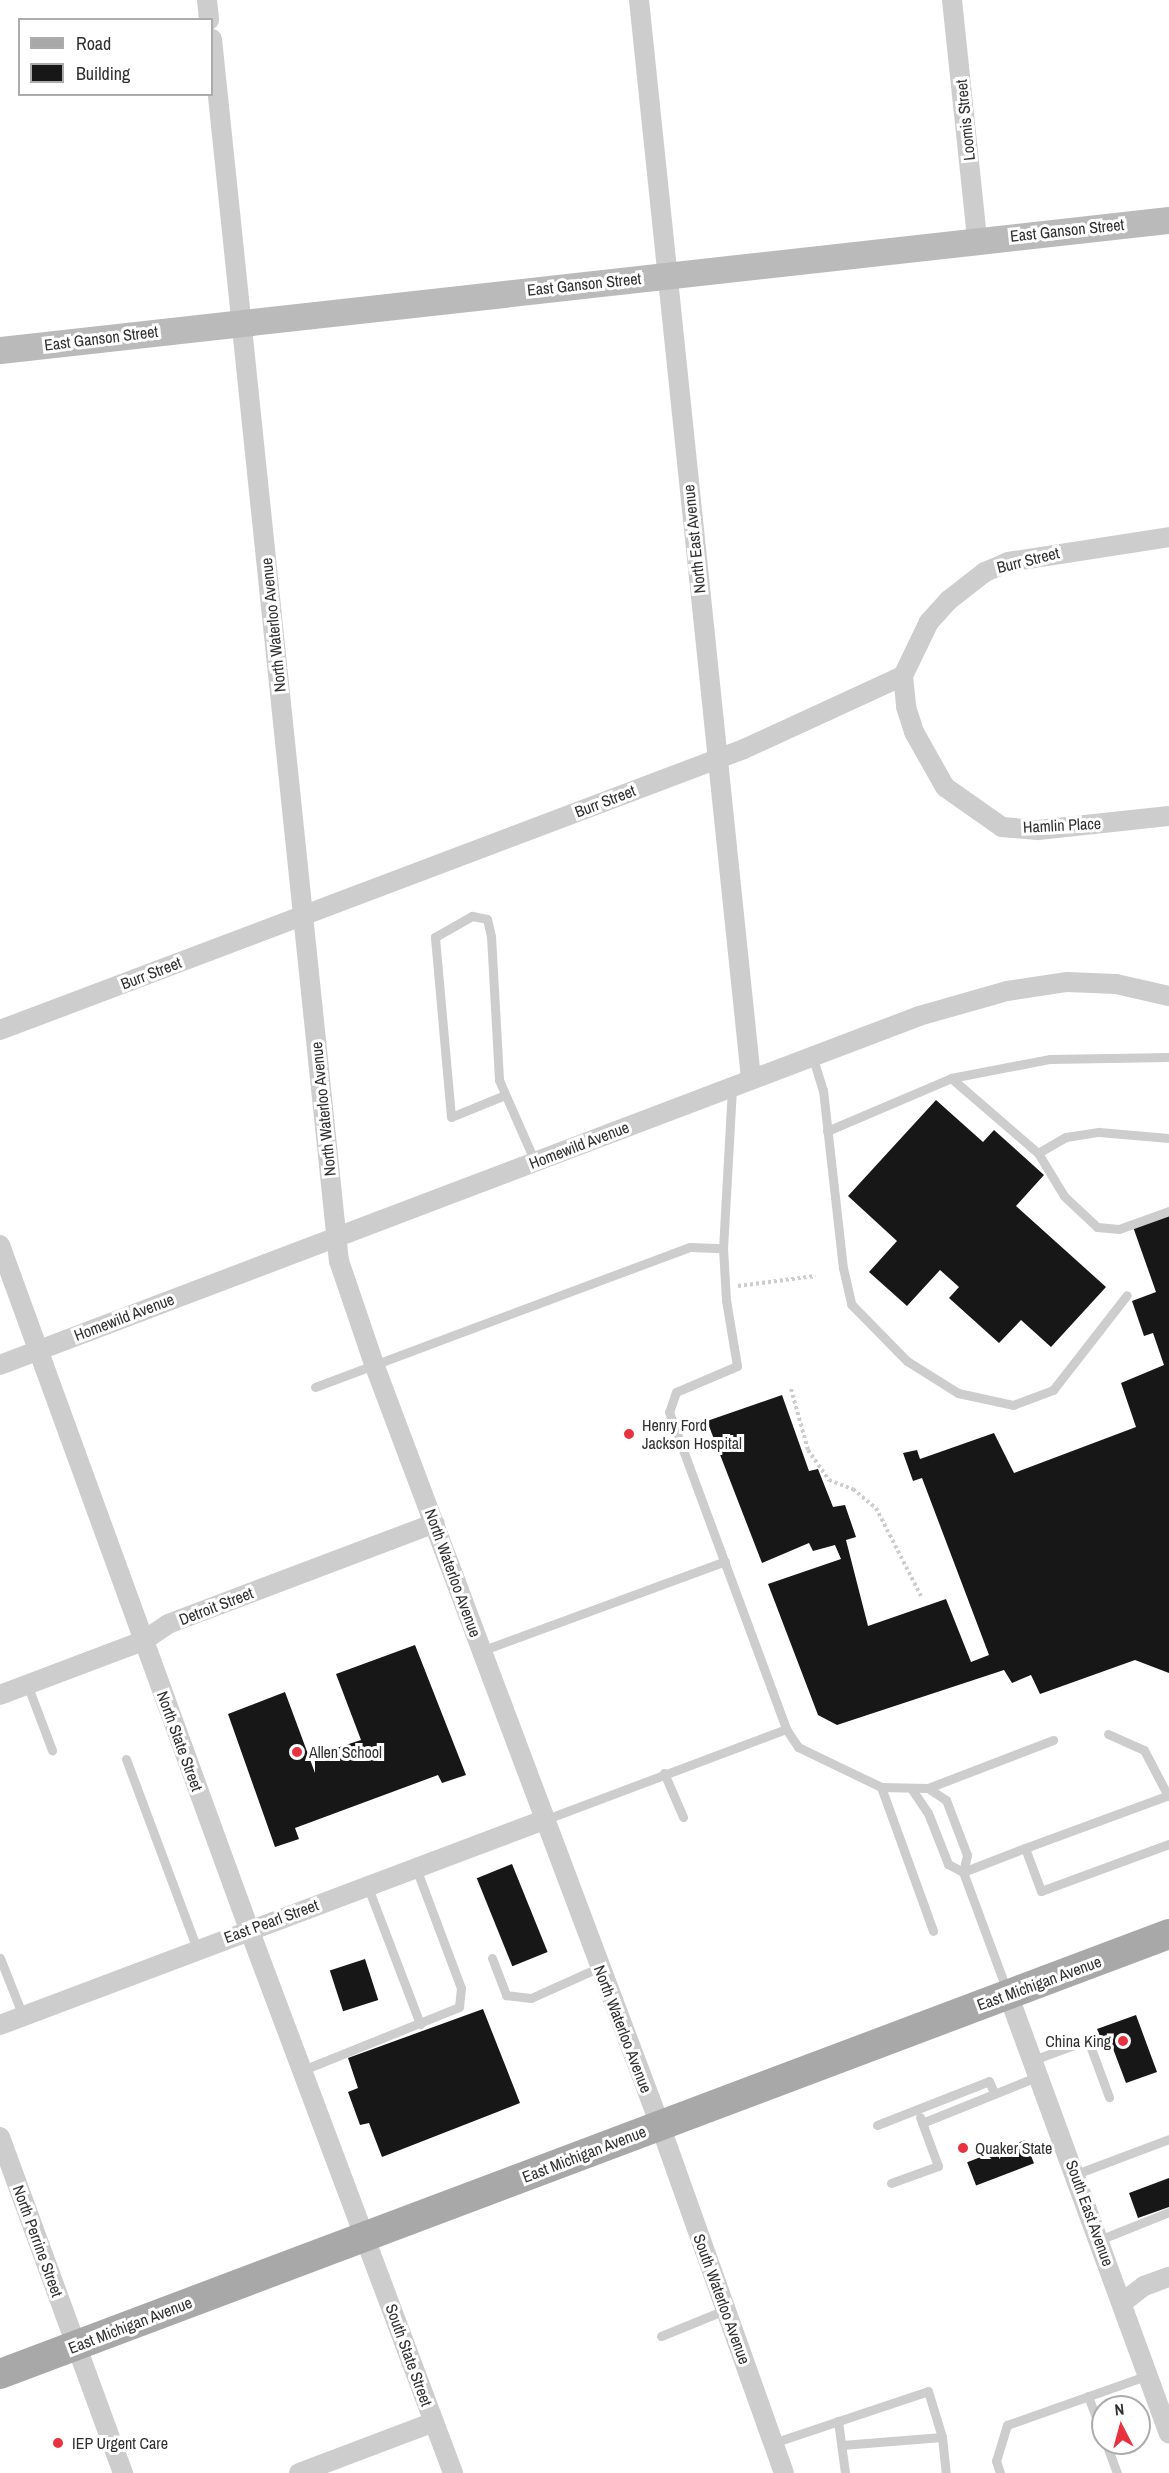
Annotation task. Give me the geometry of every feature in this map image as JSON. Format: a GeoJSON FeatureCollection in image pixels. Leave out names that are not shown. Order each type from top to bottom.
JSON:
{"type":"FeatureCollection","features":[{"type":"Feature","properties":{"kind":"main road","name":"East Michigan Avenue"},"geometry":{"type":"LineString","coordinates":[[0,2374],[1169,1935]]}},
{"type":"Feature","properties":{"kind":"street"},"geometry":{"type":"LineString","coordinates":[[207,0],[209,18]]}},
{"type":"Feature","properties":{"kind":"street","name":"North East Avenue"},"geometry":{"type":"LineString","coordinates":[[639,0],[751,1078]]}},
{"type":"Feature","properties":{"kind":"street","name":"Loomis Street"},"geometry":{"type":"LineString","coordinates":[[952,0],[977,239]]}},
{"type":"Feature","properties":{"kind":"street","name":"North Waterloo Avenue"},"geometry":{"type":"LineString","coordinates":[[213,48],[334,1236],[374,1364],[660,2126]]}},
{"type":"Feature","properties":{"kind":"street","name":"East Ganson Street"},"geometry":{"type":"LineString","coordinates":[[0,350],[977,239],[1169,220]]}},
{"type":"Feature","properties":{"kind":"street","name":"Burr Street"},"geometry":{"type":"LineString","coordinates":[[0,1030],[717,759],[903,676],[929,622],[955,595],[985,572],[1042,554],[1169,537]]}},
{"type":"Feature","properties":{"kind":"street","name":"Hamlin Place"},"geometry":{"type":"LineString","coordinates":[[903,676],[906,707],[914,732],[945,787],[1002,827],[1038,830],[1169,816]]}},
{"type":"Feature","properties":{"kind":"street","name":"Homewild Avenue"},"geometry":{"type":"LineString","coordinates":[[0,1365],[334,1236],[919,1016],[1007,991],[1086,983],[1116,984],[1169,996]]}},
{"type":"Feature","properties":{"kind":"street","name":"North State Street"},"geometry":{"type":"LineString","coordinates":[[0,1245],[36,1352],[249,1929],[366,2236]]}},
{"type":"Feature","properties":{"kind":"street","name":"Detroit Street"},"geometry":{"type":"LineString","coordinates":[[0,1695],[143,1641],[168,1624],[435,1523]]}},
{"type":"Feature","properties":{"kind":"street","name":"East Pearl Street"},"geometry":{"type":"LineString","coordinates":[[0,2025],[249,1929],[544,1821]]}},
{"type":"Feature","properties":{"kind":"street","name":"South East Avenue"},"geometry":{"type":"LineString","coordinates":[[1008,1994],[1168,2425]]}},
{"type":"Feature","properties":{"kind":"street","name":"South Waterloo Avenue"},"geometry":{"type":"LineString","coordinates":[[660,2126],[725,2310],[776,2442],[784,2473]]}},
{"type":"Feature","properties":{"kind":"street","name":"North Perrine Street"},"geometry":{"type":"LineString","coordinates":[[0,2137],[6,2170],[77,2345],[123,2473]]}},
{"type":"Feature","properties":{"kind":"street","name":"South State Street"},"geometry":{"type":"LineString","coordinates":[[366,2236],[453,2473]]}},
{"type":"Feature","properties":{"kind":"street"},"geometry":{"type":"LineString","coordinates":[[1122,2303],[1144,2286],[1169,2277]]}},
{"type":"Feature","properties":{"kind":"street"},"geometry":{"type":"LineString","coordinates":[[299,2473],[434,2422]]}},
{"type":"Feature","properties":{"kind":"lane"},"geometry":{"type":"LineString","coordinates":[[505,1095],[452,1117],[435,937],[472,916],[487,919],[490,936],[499,1080],[535,1162]]}},
{"type":"Feature","properties":{"kind":"lane"},"geometry":{"type":"LineString","coordinates":[[812,1055],[823,1090],[851,1304],[907,1361],[958,1393],[1013,1405],[1053,1390],[1127,1295]]}},
{"type":"Feature","properties":{"kind":"lane"},"geometry":{"type":"LineString","coordinates":[[827,1131],[951,1078],[1050,1059],[1169,1057]]}},
{"type":"Feature","properties":{"kind":"lane"},"geometry":{"type":"LineString","coordinates":[[951,1078],[1038,1153],[1064,1196],[1097,1227],[1119,1229],[1169,1211]]}},
{"type":"Feature","properties":{"kind":"lane"},"geometry":{"type":"LineString","coordinates":[[732,1088],[723,1248],[725,1287],[737,1366],[676,1392],[669,1412],[786,1729],[798,1747],[881,1787],[928,1788],[1053,1740]]}},
{"type":"Feature","properties":{"kind":"lane"},"geometry":{"type":"LineString","coordinates":[[1038,1153],[1066,1137],[1099,1132],[1169,1138]]}},
{"type":"Feature","properties":{"kind":"lane"},"geometry":{"type":"LineString","coordinates":[[315,1387],[690,1247],[723,1248]]}},
{"type":"Feature","properties":{"kind":"lane"},"geometry":{"type":"LineString","coordinates":[[481,1651],[725,1561]]}},
{"type":"Feature","properties":{"kind":"lane"},"geometry":{"type":"LineString","coordinates":[[27,1684],[52,1750]]}},
{"type":"Feature","properties":{"kind":"lane"},"geometry":{"type":"LineString","coordinates":[[544,1821],[664,1773],[786,1729]]}},
{"type":"Feature","properties":{"kind":"lane"},"geometry":{"type":"LineString","coordinates":[[911,1788],[928,1813],[948,1864],[963,1872],[1168,1796],[1144,1750],[1108,1734]]}},
{"type":"Feature","properties":{"kind":"lane"},"geometry":{"type":"LineString","coordinates":[[126,1760],[197,1949]]}},
{"type":"Feature","properties":{"kind":"lane"},"geometry":{"type":"LineString","coordinates":[[664,1773],[683,1816]]}},
{"type":"Feature","properties":{"kind":"lane"},"geometry":{"type":"LineString","coordinates":[[881,1787],[933,1931]]}},
{"type":"Feature","properties":{"kind":"lane"},"geometry":{"type":"LineString","coordinates":[[928,1788],[939,1793],[951,1808],[967,1856],[963,1872],[1008,1994]]}},
{"type":"Feature","properties":{"kind":"lane"},"geometry":{"type":"LineString","coordinates":[[1025,1848],[1041,1891],[1169,1844]]}},
{"type":"Feature","properties":{"kind":"lane"},"geometry":{"type":"LineString","coordinates":[[303,2070],[459,2007],[461,1998],[416,1867]]}},
{"type":"Feature","properties":{"kind":"lane"},"geometry":{"type":"LineString","coordinates":[[367,1886],[420,2024]]}},
{"type":"Feature","properties":{"kind":"lane"},"geometry":{"type":"LineString","coordinates":[[0,1958],[22,2016]]}},
{"type":"Feature","properties":{"kind":"lane"},"geometry":{"type":"LineString","coordinates":[[492,1958],[506,1995],[531,1998],[600,1967]]}},
{"type":"Feature","properties":{"kind":"lane"},"geometry":{"type":"LineString","coordinates":[[922,2123],[994,2093],[1088,2040],[1109,2097]]}},
{"type":"Feature","properties":{"kind":"lane"},"geometry":{"type":"LineString","coordinates":[[877,2125],[989,2081],[994,2093]]}},
{"type":"Feature","properties":{"kind":"lane"},"geometry":{"type":"LineString","coordinates":[[891,2183],[938,2166],[918,2109]]}},
{"type":"Feature","properties":{"kind":"lane"},"geometry":{"type":"LineString","coordinates":[[1076,2174],[1169,2139]]}},
{"type":"Feature","properties":{"kind":"lane"},"geometry":{"type":"LineString","coordinates":[[1099,2240],[1169,2212]]}},
{"type":"Feature","properties":{"kind":"lane"},"geometry":{"type":"LineString","coordinates":[[661,2336],[725,2310]]}},
{"type":"Feature","properties":{"kind":"lane"},"geometry":{"type":"LineString","coordinates":[[1000,2473],[996,2461],[1007,2426],[1148,2375]]}},
{"type":"Feature","properties":{"kind":"lane"},"geometry":{"type":"LineString","coordinates":[[776,2442],[928,2391],[942,2437],[946,2473]]}},
{"type":"Feature","properties":{"kind":"lane"},"geometry":{"type":"LineString","coordinates":[[1088,2396],[1091,2404]]}},
{"type":"Feature","properties":{"kind":"lane"},"geometry":{"type":"LineString","coordinates":[[838,2421],[845,2473]]}},
{"type":"Feature","properties":{"kind":"lane"},"geometry":{"type":"LineString","coordinates":[[842,2445],[942,2437]]}},
{"type":"Feature","properties":{"kind":"lane"},"geometry":{"type":"LineString","coordinates":[[1110,2455],[1117,2473]]}},
{"type":"Feature","properties":{"kind":"path"},"geometry":{"type":"LineString","coordinates":[[725,1287],[815,1276]]}},
{"type":"Feature","properties":{"kind":"path"},"geometry":{"type":"LineString","coordinates":[[792,1389],[808,1450],[829,1480],[853,1489],[876,1508],[921,1596]]}},
{"type":"Feature","properties":{"kind":"building"},"geometry":{"type":"Polygon","coordinates":[[[936,1100],[983,1142],[994,1130],[1044,1175],[1016,1206],[1106,1287],[1051,1347],[1021,1320],[999,1343],[949,1298],[959,1287],[940,1270],[907,1306],[869,1272],[897,1241],[848,1196],[936,1100]]]}},
{"type":"Feature","properties":{"kind":"building"},"geometry":{"type":"Polygon","coordinates":[[[1169,1213],[1169,1673],[1135,1660],[1040,1694],[1031,1675],[1012,1683],[1004,1670],[837,1725],[818,1715],[768,1584],[841,1559],[835,1545],[813,1551],[809,1543],[762,1563],[707,1421],[782,1395],[809,1471],[818,1469],[833,1507],[845,1505],[856,1537],[846,1540],[868,1626],[946,1599],[971,1662],[989,1655],[922,1478],[913,1481],[903,1453],[917,1450],[920,1459],[994,1433],[1014,1473],[1136,1427],[1121,1383],[1164,1365],[1153,1333],[1144,1336],[1132,1301],[1156,1292],[1132,1224],[1169,1213]]]}},
{"type":"Feature","properties":{"kind":"building"},"geometry":{"type":"Polygon","coordinates":[[[415,1645],[466,1775],[442,1783],[438,1775],[295,1828],[299,1839],[275,1847],[228,1714],[285,1692],[315,1773],[315,1755],[361,1740],[336,1674],[415,1645]]]}},
{"type":"Feature","properties":{"kind":"building"},"geometry":{"type":"Polygon","coordinates":[[[512,1864],[548,1952],[512,1966],[477,1878],[512,1864]]]}},
{"type":"Feature","properties":{"kind":"building"},"geometry":{"type":"Polygon","coordinates":[[[365,1959],[378,2000],[343,2011],[330,1970],[365,1959]]]}},
{"type":"Feature","properties":{"kind":"building"},"geometry":{"type":"Polygon","coordinates":[[[483,2009],[520,2103],[382,2157],[369,2123],[360,2125],[348,2092],[358,2088],[348,2058],[483,2009]]]}},
{"type":"Feature","properties":{"kind":"building"},"geometry":{"type":"Polygon","coordinates":[[[1136,2015],[1157,2072],[1126,2083],[1112,2046],[1105,2048],[1097,2029],[1136,2015]]]}},
{"type":"Feature","properties":{"kind":"building"},"geometry":{"type":"Polygon","coordinates":[[[1025,2140],[1034,2163],[976,2186],[967,2162],[1025,2140]]]}},
{"type":"Feature","properties":{"kind":"building"},"geometry":{"type":"Polygon","coordinates":[[[1169,2178],[1169,2207],[1138,2218],[1129,2193],[1169,2178]]]}},
{"type":"Feature","properties":{"kind":"place","name":"Henry Ford Jackson Hospital"},"geometry":{"type":"Point","coordinates":[629,1434]}},
{"type":"Feature","properties":{"kind":"place","name":"Allen School"},"geometry":{"type":"Point","coordinates":[297,1752]}},
{"type":"Feature","properties":{"kind":"place","name":"China King"},"geometry":{"type":"Point","coordinates":[1123,2041]}},
{"type":"Feature","properties":{"kind":"place","name":"Quaker State"},"geometry":{"type":"Point","coordinates":[963,2148]}},
{"type":"Feature","properties":{"kind":"place","name":"IEP Urgent Care"},"geometry":{"type":"Point","coordinates":[58,2443]}}]}
